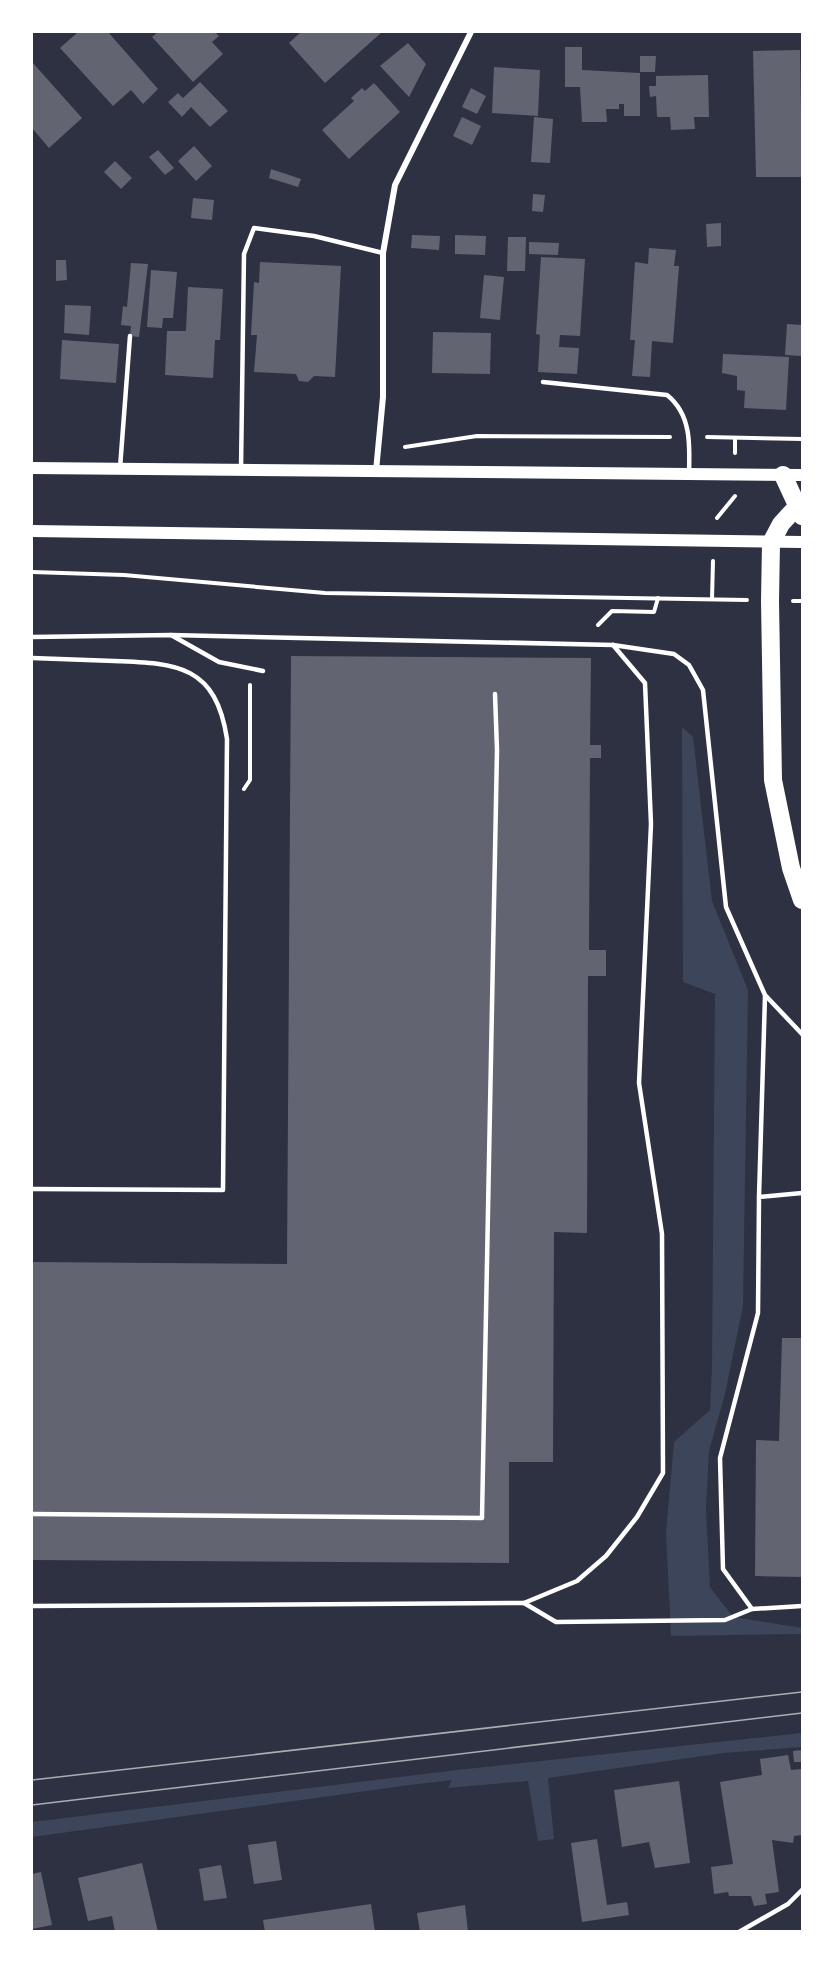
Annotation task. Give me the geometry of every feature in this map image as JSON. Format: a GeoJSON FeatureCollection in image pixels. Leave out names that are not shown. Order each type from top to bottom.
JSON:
{"type":"FeatureCollection","features":[{"type":"Feature","properties":{"kind":"highway"},"geometry":{"type":"LineString","coordinates":[[783,475],[802,511],[781,524],[771,543],[773,780],[791,868],[802,900]]}},
{"type":"Feature","properties":{"kind":"main road"},"geometry":{"type":"LineString","coordinates":[[32,468],[376,473],[802,475]]}},
{"type":"Feature","properties":{"kind":"main road"},"geometry":{"type":"LineString","coordinates":[[32,531],[802,542]]}},
{"type":"Feature","properties":{"kind":"street"},"geometry":{"type":"LineString","coordinates":[[376,473],[384,398],[383,253],[395,185],[471,32]]}},
{"type":"Feature","properties":{"kind":"lane"},"geometry":{"type":"LineString","coordinates":[[241,471],[244,254],[254,228],[314,236],[383,253]]}},
{"type":"Feature","properties":{"kind":"lane"},"geometry":{"type":"LineString","coordinates":[[120,470],[130,336]]}},
{"type":"Feature","properties":{"kind":"lane"},"geometry":{"type":"LineString","coordinates":[[543,382],[667,395],[677,403],[690,437],[689,475]]}},
{"type":"Feature","properties":{"kind":"lane"},"geometry":{"type":"LineString","coordinates":[[171,635],[219,662],[263,671]]}},
{"type":"Feature","properties":{"kind":"lane"},"geometry":{"type":"LineString","coordinates":[[32,638],[171,635],[613,645],[674,654],[689,665],[703,690],[726,907],[765,995],[802,1034]]}},
{"type":"Feature","properties":{"kind":"lane"},"geometry":{"type":"LineString","coordinates":[[32,1606],[524,1603],[577,1581],[606,1556],[637,1517],[663,1473],[662,1234],[639,1083],[651,824],[645,683],[613,645]]}},
{"type":"Feature","properties":{"kind":"lane"},"geometry":{"type":"LineString","coordinates":[[32,658],[172,664],[194,675],[212,692],[223,714],[227,739],[223,1191],[32,1189]]}},
{"type":"Feature","properties":{"kind":"lane"},"geometry":{"type":"LineString","coordinates":[[32,1514],[483,1518],[497,761],[495,694]]}},
{"type":"Feature","properties":{"kind":"lane"},"geometry":{"type":"LineString","coordinates":[[752,1609],[723,1569],[720,1458],[758,1313],[765,995]]}},
{"type":"Feature","properties":{"kind":"lane"},"geometry":{"type":"LineString","coordinates":[[759,1197],[802,1193]]}},
{"type":"Feature","properties":{"kind":"lane"},"geometry":{"type":"LineString","coordinates":[[524,1603],[556,1622],[725,1620],[752,1609],[802,1606]]}},
{"type":"Feature","properties":{"kind":"lane"},"geometry":{"type":"LineString","coordinates":[[739,1932],[788,1904],[802,1890]]}},
{"type":"Feature","properties":{"kind":"path"},"geometry":{"type":"LineString","coordinates":[[377,450],[477,436],[802,439]]}},
{"type":"Feature","properties":{"kind":"path"},"geometry":{"type":"LineString","coordinates":[[32,572],[124,575],[325,593],[802,601]]}},
{"type":"Feature","properties":{"kind":"path"},"geometry":{"type":"LineString","coordinates":[[588,624],[600,624],[612,611],[654,612],[658,598]]}},
{"type":"Feature","properties":{"kind":"path"},"geometry":{"type":"LineString","coordinates":[[226,792],[239,793],[250,780],[250,668]]}},
{"type":"Feature","properties":{"kind":"shaded area"},"geometry":{"type":"Polygon","coordinates":[[[682,727],[693,737],[712,901],[748,990],[743,1306],[725,1394],[709,1451],[706,1509],[710,1587],[733,1617],[802,1628],[802,1634],[671,1636],[666,1533],[674,1442],[710,1410],[712,1366],[715,994],[683,982],[682,727]]]}},
{"type":"Feature","properties":{"kind":"shaded area"},"geometry":{"type":"Polygon","coordinates":[[[802,1733],[802,1747],[724,1753],[548,1778],[554,1839],[538,1841],[528,1781],[448,1788],[452,1780],[32,1837],[32,1822],[457,1770],[802,1733]]]}},
{"type":"Feature","properties":{"kind":"building"},"geometry":{"type":"Polygon","coordinates":[[[78,32],[108,32],[158,89],[143,104],[131,90],[113,106],[60,48],[78,32]]]}},
{"type":"Feature","properties":{"kind":"building"},"geometry":{"type":"Polygon","coordinates":[[[158,32],[215,32],[219,36],[212,42],[223,54],[193,82],[152,37],[158,32]]]}},
{"type":"Feature","properties":{"kind":"building"},"geometry":{"type":"Polygon","coordinates":[[[301,32],[382,32],[325,83],[289,43],[301,32]]]}},
{"type":"Feature","properties":{"kind":"building"},"geometry":{"type":"Polygon","coordinates":[[[408,43],[426,64],[409,97],[380,66],[408,43]]]}},
{"type":"Feature","properties":{"kind":"building"},"geometry":{"type":"Polygon","coordinates":[[[565,47],[582,47],[582,70],[640,73],[640,116],[624,116],[624,104],[619,104],[619,109],[606,109],[607,122],[582,122],[580,87],[565,87],[565,47]]]}},
{"type":"Feature","properties":{"kind":"building"},"geometry":{"type":"Polygon","coordinates":[[[800,50],[802,177],[756,177],[753,51],[800,50]]]}},
{"type":"Feature","properties":{"kind":"building"},"geometry":{"type":"Polygon","coordinates":[[[640,56],[656,56],[655,72],[640,72],[640,56]]]}},
{"type":"Feature","properties":{"kind":"building"},"geometry":{"type":"Polygon","coordinates":[[[32,62],[82,118],[49,148],[32,128],[32,62]]]}},
{"type":"Feature","properties":{"kind":"building"},"geometry":{"type":"Polygon","coordinates":[[[494,67],[540,70],[538,116],[492,113],[494,67]]]}},
{"type":"Feature","properties":{"kind":"building"},"geometry":{"type":"Polygon","coordinates":[[[708,75],[709,117],[694,117],[695,129],[671,130],[670,117],[657,117],[656,96],[650,97],[649,86],[656,86],[656,76],[708,75]]]}},
{"type":"Feature","properties":{"kind":"building"},"geometry":{"type":"Polygon","coordinates":[[[200,82],[228,111],[210,127],[191,107],[182,117],[168,102],[178,93],[183,98],[200,82]]]}},
{"type":"Feature","properties":{"kind":"building"},"geometry":{"type":"Polygon","coordinates":[[[374,83],[400,112],[349,159],[322,130],[354,101],[351,98],[362,88],[365,91],[374,83]]]}},
{"type":"Feature","properties":{"kind":"building"},"geometry":{"type":"Polygon","coordinates":[[[471,88],[486,96],[477,114],[462,107],[471,88]]]}},
{"type":"Feature","properties":{"kind":"building"},"geometry":{"type":"Polygon","coordinates":[[[462,117],[481,126],[472,145],[453,136],[462,117]]]}},
{"type":"Feature","properties":{"kind":"building"},"geometry":{"type":"Polygon","coordinates":[[[534,117],[553,119],[550,163],[531,162],[534,117]]]}},
{"type":"Feature","properties":{"kind":"building"},"geometry":{"type":"Polygon","coordinates":[[[194,146],[212,166],[196,181],[178,161],[194,146]]]}},
{"type":"Feature","properties":{"kind":"building"},"geometry":{"type":"Polygon","coordinates":[[[158,150],[174,168],[165,175],[149,157],[158,150]]]}},
{"type":"Feature","properties":{"kind":"building"},"geometry":{"type":"Polygon","coordinates":[[[115,161],[132,178],[121,189],[104,172],[115,161]]]}},
{"type":"Feature","properties":{"kind":"building"},"geometry":{"type":"Polygon","coordinates":[[[271,169],[301,179],[298,187],[269,178],[271,169]]]}},
{"type":"Feature","properties":{"kind":"building"},"geometry":{"type":"Polygon","coordinates":[[[533,194],[545,195],[543,212],[532,211],[533,194]]]}},
{"type":"Feature","properties":{"kind":"building"},"geometry":{"type":"Polygon","coordinates":[[[193,198],[214,200],[212,220],[191,218],[193,198]]]}},
{"type":"Feature","properties":{"kind":"building"},"geometry":{"type":"Polygon","coordinates":[[[721,223],[721,246],[707,247],[706,224],[721,223]]]}},
{"type":"Feature","properties":{"kind":"building"},"geometry":{"type":"Polygon","coordinates":[[[412,235],[440,236],[439,250],[411,248],[412,235]]]}},
{"type":"Feature","properties":{"kind":"building"},"geometry":{"type":"Polygon","coordinates":[[[455,235],[486,236],[485,255],[455,254],[455,235]]]}},
{"type":"Feature","properties":{"kind":"building"},"geometry":{"type":"Polygon","coordinates":[[[508,237],[526,237],[525,271],[507,271],[508,237]]]}},
{"type":"Feature","properties":{"kind":"building"},"geometry":{"type":"Polygon","coordinates":[[[529,242],[559,243],[558,255],[529,254],[529,242]]]}},
{"type":"Feature","properties":{"kind":"building"},"geometry":{"type":"Polygon","coordinates":[[[649,248],[676,250],[674,266],[679,266],[673,343],[652,341],[650,377],[632,376],[635,340],[630,340],[635,262],[648,264],[649,248]]]}},
{"type":"Feature","properties":{"kind":"building"},"geometry":{"type":"Polygon","coordinates":[[[541,257],[585,259],[580,336],[560,335],[559,347],[579,348],[577,374],[538,372],[540,335],[536,334],[541,257]]]}},
{"type":"Feature","properties":{"kind":"building"},"geometry":{"type":"Polygon","coordinates":[[[56,260],[66,260],[67,280],[56,281],[56,260]]]}},
{"type":"Feature","properties":{"kind":"building"},"geometry":{"type":"Polygon","coordinates":[[[260,262],[341,266],[335,377],[314,376],[308,382],[299,381],[296,374],[254,372],[257,335],[251,335],[254,282],[259,283],[260,262]]]}},
{"type":"Feature","properties":{"kind":"building"},"geometry":{"type":"Polygon","coordinates":[[[131,263],[148,264],[139,337],[130,336],[131,326],[121,325],[123,306],[127,307],[131,263]]]}},
{"type":"Feature","properties":{"kind":"building"},"geometry":{"type":"Polygon","coordinates":[[[151,270],[177,272],[173,318],[163,318],[162,328],[147,327],[151,270]]]}},
{"type":"Feature","properties":{"kind":"building"},"geometry":{"type":"Polygon","coordinates":[[[484,275],[504,277],[500,320],[480,318],[484,275]]]}},
{"type":"Feature","properties":{"kind":"building"},"geometry":{"type":"Polygon","coordinates":[[[188,287],[223,289],[220,340],[215,340],[213,378],[165,375],[167,331],[186,331],[188,287]]]}},
{"type":"Feature","properties":{"kind":"building"},"geometry":{"type":"Polygon","coordinates":[[[65,305],[91,306],[89,335],[64,333],[65,305]]]}},
{"type":"Feature","properties":{"kind":"building"},"geometry":{"type":"Polygon","coordinates":[[[787,324],[802,325],[802,356],[785,355],[787,324]]]}},
{"type":"Feature","properties":{"kind":"building"},"geometry":{"type":"Polygon","coordinates":[[[433,332],[491,333],[490,374],[432,373],[433,332]]]}},
{"type":"Feature","properties":{"kind":"building"},"geometry":{"type":"Polygon","coordinates":[[[62,340],[119,344],[116,383],[60,379],[62,340]]]}},
{"type":"Feature","properties":{"kind":"building"},"geometry":{"type":"Polygon","coordinates":[[[723,354],[789,357],[786,410],[744,408],[745,391],[737,390],[737,376],[722,373],[723,354]]]}},
{"type":"Feature","properties":{"kind":"building"},"geometry":{"type":"Polygon","coordinates":[[[291,656],[591,658],[590,745],[601,745],[601,758],[590,758],[589,950],[606,950],[606,976],[588,976],[587,1233],[554,1232],[553,1462],[509,1462],[509,1563],[32,1560],[32,1262],[287,1264],[291,656]]]}},
{"type":"Feature","properties":{"kind":"building"},"geometry":{"type":"Polygon","coordinates":[[[782,1338],[802,1338],[802,1577],[755,1576],[756,1440],[779,1441],[782,1338]]]}},
{"type":"Feature","properties":{"kind":"building"},"geometry":{"type":"Polygon","coordinates":[[[802,1750],[802,1762],[794,1762],[793,1751],[802,1750]]]}},
{"type":"Feature","properties":{"kind":"building"},"geometry":{"type":"Polygon","coordinates":[[[788,1755],[791,1770],[802,1769],[802,1835],[794,1836],[793,1843],[772,1840],[779,1892],[765,1894],[767,1904],[754,1906],[751,1896],[729,1896],[728,1892],[714,1894],[711,1867],[733,1864],[720,1782],[762,1775],[760,1759],[788,1755]]]}},
{"type":"Feature","properties":{"kind":"building"},"geometry":{"type":"Polygon","coordinates":[[[679,1781],[690,1863],[655,1868],[649,1842],[622,1847],[614,1790],[679,1781]]]}},
{"type":"Feature","properties":{"kind":"building"},"geometry":{"type":"Polygon","coordinates":[[[597,1839],[607,1905],[627,1902],[629,1915],[582,1922],[571,1843],[597,1839]]]}},
{"type":"Feature","properties":{"kind":"building"},"geometry":{"type":"Polygon","coordinates":[[[276,1841],[282,1880],[254,1884],[248,1845],[276,1841]]]}},
{"type":"Feature","properties":{"kind":"building"},"geometry":{"type":"Polygon","coordinates":[[[142,1863],[158,1932],[115,1932],[112,1916],[88,1921],[78,1878],[142,1863]]]}},
{"type":"Feature","properties":{"kind":"building"},"geometry":{"type":"Polygon","coordinates":[[[221,1865],[227,1898],[204,1901],[199,1869],[221,1865]]]}},
{"type":"Feature","properties":{"kind":"building"},"geometry":{"type":"Polygon","coordinates":[[[41,1872],[52,1925],[32,1929],[32,1874],[41,1872]]]}},
{"type":"Feature","properties":{"kind":"building"},"geometry":{"type":"Polygon","coordinates":[[[371,1904],[375,1932],[265,1932],[263,1920],[371,1904]]]}},
{"type":"Feature","properties":{"kind":"building"},"geometry":{"type":"Polygon","coordinates":[[[465,1905],[468,1932],[420,1932],[417,1913],[465,1905]]]}},
{"type":"Feature","properties":{"kind":"tram line"},"geometry":{"type":"LineString","coordinates":[[32,1780],[802,1692]]}},
{"type":"Feature","properties":{"kind":"tram line"},"geometry":{"type":"LineString","coordinates":[[32,1805],[802,1713]]}}]}
